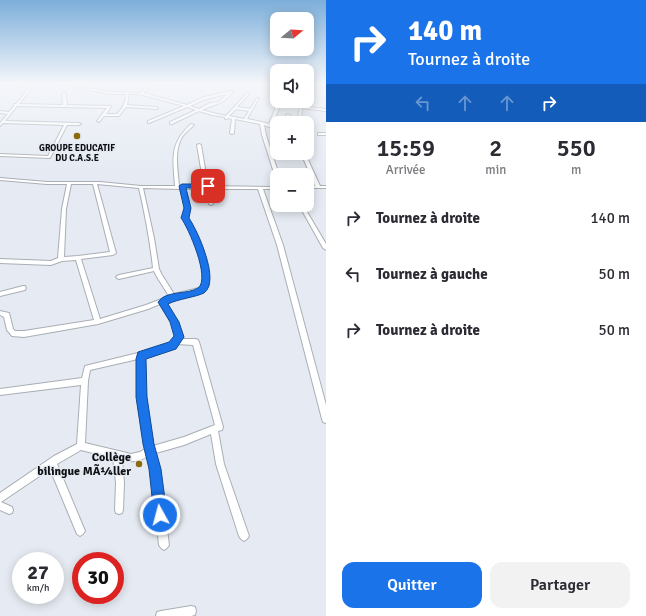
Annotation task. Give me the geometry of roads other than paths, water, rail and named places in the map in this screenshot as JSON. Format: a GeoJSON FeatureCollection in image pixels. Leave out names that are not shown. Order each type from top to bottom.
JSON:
{"type":"FeatureCollection","features":[{"type":"Feature","properties":{"kind":"street"},"geometry":{"type":"LineString","coordinates":[[1,124],[10,113]]}},
{"type":"Feature","properties":{"kind":"street"},"geometry":{"type":"LineString","coordinates":[[99,121],[104,115],[118,115],[120,113]]}},
{"type":"Feature","properties":{"kind":"street"},"geometry":{"type":"LineString","coordinates":[[149,122],[172,113]]}},
{"type":"Feature","properties":{"kind":"street"},"geometry":{"type":"LineString","coordinates":[[171,123],[194,113]]}},
{"type":"Feature","properties":{"kind":"street"},"geometry":{"type":"LineString","coordinates":[[209,113],[226,118],[270,125]]}},
{"type":"Feature","properties":{"kind":"street"},"geometry":{"type":"LineString","coordinates":[[226,118],[231,113]]}},
{"type":"Feature","properties":{"kind":"street"},"geometry":{"type":"LineString","coordinates":[[245,120],[249,113]]}},
{"type":"Feature","properties":{"kind":"street"},"geometry":{"type":"LineString","coordinates":[[232,133],[233,119]]}},
{"type":"Feature","properties":{"kind":"street"},"geometry":{"type":"LineString","coordinates":[[262,123],[264,135],[274,168]]}},
{"type":"Feature","properties":{"kind":"street"},"geometry":{"type":"LineString","coordinates":[[1,124],[79,124]]}},
{"type":"Feature","properties":{"kind":"street"},"geometry":{"type":"LineString","coordinates":[[0,155],[49,158],[61,138],[66,124]]}},
{"type":"Feature","properties":{"kind":"street"},"geometry":{"type":"LineString","coordinates":[[0,313],[7,315],[10,330],[14,334],[24,334],[98,322],[162,302],[173,297],[201,290],[206,285],[203,258],[192,227],[185,218],[187,208],[180,186],[175,150],[179,137],[192,125]]}},
{"type":"Feature","properties":{"kind":"street"},"geometry":{"type":"LineString","coordinates":[[319,134],[326,134]]}},
{"type":"Feature","properties":{"kind":"street"},"geometry":{"type":"LineString","coordinates":[[199,145],[206,186],[211,204]]}},
{"type":"Feature","properties":{"kind":"street"},"geometry":{"type":"LineString","coordinates":[[306,160],[318,187]]}},
{"type":"Feature","properties":{"kind":"street"},"geometry":{"type":"LineString","coordinates":[[0,179],[95,183],[141,187],[206,186],[270,188]]}},
{"type":"Feature","properties":{"kind":"street"},"geometry":{"type":"LineString","coordinates":[[61,259],[64,209],[69,183]]}},
{"type":"Feature","properties":{"kind":"street"},"geometry":{"type":"LineString","coordinates":[[0,261],[51,263],[61,259],[113,253],[95,183]]}},
{"type":"Feature","properties":{"kind":"street"},"geometry":{"type":"LineString","coordinates":[[141,187],[148,216],[156,269],[173,297]]}},
{"type":"Feature","properties":{"kind":"street"},"geometry":{"type":"LineString","coordinates":[[314,187],[326,187]]}},
{"type":"Feature","properties":{"kind":"street"},"geometry":{"type":"LineString","coordinates":[[260,188],[280,245],[326,419]]}},
{"type":"Feature","properties":{"kind":"street"},"geometry":{"type":"LineString","coordinates":[[305,212],[326,248]]}},
{"type":"Feature","properties":{"kind":"street"},"geometry":{"type":"LineString","coordinates":[[78,258],[98,322]]}},
{"type":"Feature","properties":{"kind":"street"},"geometry":{"type":"LineString","coordinates":[[119,277],[156,269]]}},
{"type":"Feature","properties":{"kind":"street"},"geometry":{"type":"LineString","coordinates":[[0,294],[23,288]]}},
{"type":"Feature","properties":{"kind":"street"},"geometry":{"type":"LineString","coordinates":[[81,446],[87,368],[172,346],[179,337],[178,330],[175,322],[162,302]]}},
{"type":"Feature","properties":{"kind":"street"},"geometry":{"type":"LineString","coordinates":[[0,498],[69,452],[81,446],[132,458],[141,456],[151,450],[184,441],[219,427],[196,342],[175,341]]}},
{"type":"Feature","properties":{"kind":"street"},"geometry":{"type":"LineString","coordinates":[[142,355],[141,397],[148,444],[151,450],[155,469],[164,545]]}},
{"type":"Feature","properties":{"kind":"street"},"geometry":{"type":"LineString","coordinates":[[0,392],[85,381]]}},
{"type":"Feature","properties":{"kind":"street"},"geometry":{"type":"LineString","coordinates":[[214,429],[220,464],[244,536]]}},
{"type":"Feature","properties":{"kind":"street"},"geometry":{"type":"LineString","coordinates":[[117,455],[120,483],[119,510]]}},
{"type":"Feature","properties":{"kind":"street"},"geometry":{"type":"LineString","coordinates":[[52,463],[80,531]]}},
{"type":"Feature","properties":{"kind":"street"},"geometry":{"type":"LineString","coordinates":[[0,506],[9,510]]}},
{"type":"Feature","properties":{"kind":"street"},"geometry":{"type":"LineString","coordinates":[[161,616],[192,611]]}},
{"type":"Feature","properties":{"kind":"place","name":"GROUPE EDUCATIF DU C.A.S.E"},"geometry":{"type":"Point","coordinates":[77,136]}},
{"type":"Feature","properties":{"kind":"place","name":"Collège bilingue MÃ¼ller"},"geometry":{"type":"Point","coordinates":[139,464]}}]}
